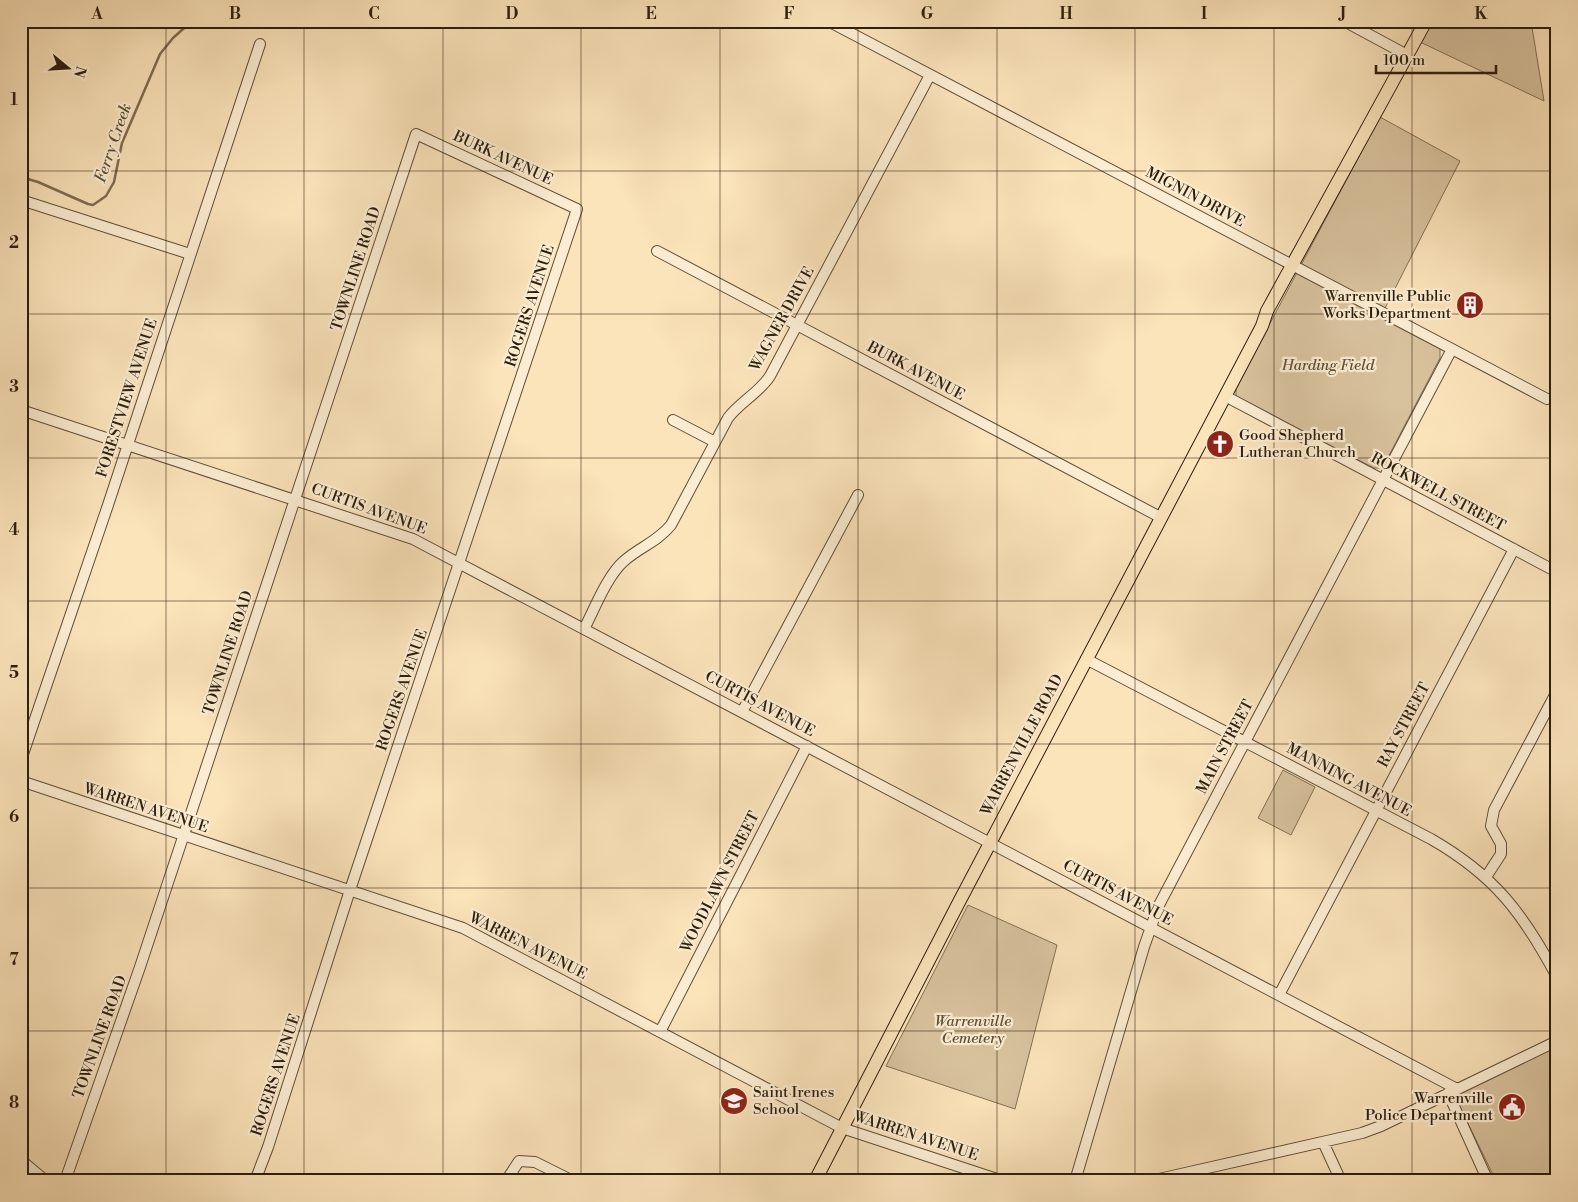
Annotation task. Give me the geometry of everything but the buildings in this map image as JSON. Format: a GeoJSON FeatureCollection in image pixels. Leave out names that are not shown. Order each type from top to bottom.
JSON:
{"type":"FeatureCollection","features":[{"type":"Feature","properties":{"kind":"main road","name":"WARRENVILLE ROAD"},"geometry":{"type":"LineString","coordinates":[[815,1181],[1160,517],[1262,326],[1270,316],[1294,266],[1322,217],[1325,206],[1426,21]]}},
{"type":"Feature","properties":{"kind":"street","name":"MIGNIN DRIVE"},"geometry":{"type":"LineString","coordinates":[[828,21],[1547,399]]}},
{"type":"Feature","properties":{"kind":"street"},"geometry":{"type":"LineString","coordinates":[[1344,21],[1408,55]]}},
{"type":"Feature","properties":{"kind":"street","name":"FORESTVIEW AVENUE"},"geometry":{"type":"LineString","coordinates":[[21,760],[260,44]]}},
{"type":"Feature","properties":{"kind":"street","name":"WAGNER DRIVE"},"geometry":{"type":"LineString","coordinates":[[584,629],[617,569],[630,557],[660,538],[671,525],[734,410],[765,383],[930,75]]}},
{"type":"Feature","properties":{"kind":"street","name":"BURK AVENUE"},"geometry":{"type":"LineString","coordinates":[[416,134],[577,209]]}},
{"type":"Feature","properties":{"kind":"street","name":"TOWNLINE ROAD"},"geometry":{"type":"LineString","coordinates":[[64,1181],[140,967],[416,134]]}},
{"type":"Feature","properties":{"kind":"street"},"geometry":{"type":"LineString","coordinates":[[21,200],[190,254]]}},
{"type":"Feature","properties":{"kind":"street","name":"ROGERS AVENUE"},"geometry":{"type":"LineString","coordinates":[[255,1181],[268,1147],[350,890],[577,209]]}},
{"type":"Feature","properties":{"kind":"street","name":"BURK AVENUE"},"geometry":{"type":"LineString","coordinates":[[657,251],[1160,517]]}},
{"type":"Feature","properties":{"kind":"street","name":"MAIN STREET"},"geometry":{"type":"LineString","coordinates":[[1075,1181],[1158,907],[1452,349]]}},
{"type":"Feature","properties":{"kind":"street","name":"ROCKWELL STREET"},"geometry":{"type":"LineString","coordinates":[[1225,396],[1557,572]]}},
{"type":"Feature","properties":{"kind":"street","name":"CURTIS AVENUE"},"geometry":{"type":"LineString","coordinates":[[21,410],[413,539],[1151,927],[1453,1091]]}},
{"type":"Feature","properties":{"kind":"street"},"geometry":{"type":"LineString","coordinates":[[673,420],[716,442]]}},
{"type":"Feature","properties":{"kind":"street"},"geometry":{"type":"LineString","coordinates":[[742,712],[858,495]]}},
{"type":"Feature","properties":{"kind":"street","name":"RAY STREET"},"geometry":{"type":"LineString","coordinates":[[1279,995],[1514,549]]}},
{"type":"Feature","properties":{"kind":"street","name":"MANNING AVENUE"},"geometry":{"type":"LineString","coordinates":[[1086,658],[1446,848],[1486,877],[1521,917],[1557,977]]}},
{"type":"Feature","properties":{"kind":"street"},"geometry":{"type":"LineString","coordinates":[[1486,877],[1501,854],[1501,844],[1491,826],[1494,810],[1557,691]]}},
{"type":"Feature","properties":{"kind":"street","name":"WOODLAWN STREET"},"geometry":{"type":"LineString","coordinates":[[660,1032],[807,746]]}},
{"type":"Feature","properties":{"kind":"street","name":"WARREN AVENUE"},"geometry":{"type":"LineString","coordinates":[[21,781],[463,928],[842,1128],[1002,1181]]}},
{"type":"Feature","properties":{"kind":"street"},"geometry":{"type":"LineString","coordinates":[[1150,1181],[1362,1133],[1381,1126],[1557,1041]]}},
{"type":"Feature","properties":{"kind":"street"},"geometry":{"type":"LineString","coordinates":[[1453,1091],[1488,1181]]}},
{"type":"Feature","properties":{"kind":"street"},"geometry":{"type":"LineString","coordinates":[[1323,1142],[1341,1181]]}},
{"type":"Feature","properties":{"kind":"street"},"geometry":{"type":"LineString","coordinates":[[21,1160],[46,1181]]}},
{"type":"Feature","properties":{"kind":"street"},"geometry":{"type":"LineString","coordinates":[[506,1181],[519,1161],[532,1161],[573,1181]]}},
{"type":"Feature","properties":{"kind":"green space"},"geometry":{"type":"Polygon","coordinates":[[[1432,21],[1531,21],[1544,101],[1420,42],[1432,21]]]}},
{"type":"Feature","properties":{"kind":"green space","name":"Harding Field"},"geometry":{"type":"Polygon","coordinates":[[[1380,117],[1460,161],[1381,316],[1436,345],[1440,349],[1440,358],[1384,465],[1374,468],[1241,400],[1236,395],[1236,387],[1380,117]]]}},
{"type":"Feature","properties":{"kind":"green space"},"geometry":{"type":"Polygon","coordinates":[[[1283,770],[1315,787],[1291,835],[1258,818],[1283,770]]]}},
{"type":"Feature","properties":{"kind":"green space","name":"Warrenville Cemetery"},"geometry":{"type":"Polygon","coordinates":[[[968,905],[1057,945],[1015,1109],[886,1066],[968,905]]]}},
{"type":"Feature","properties":{"kind":"green space"},"geometry":{"type":"Polygon","coordinates":[[[1557,1045],[1557,1181],[1496,1181],[1458,1103],[1460,1093],[1557,1045]]]}},
{"type":"Feature","properties":{"kind":"waterway","name":"Ferry Creek"},"geometry":{"type":"LineString","coordinates":[[21,177],[38,182],[88,204],[93,205],[106,196],[114,182],[122,143],[160,54],[173,38],[192,21]]}},
{"type":"Feature","properties":{"kind":"place","name":"Warrenville Public Works Department"},"geometry":{"type":"Point","coordinates":[1470,305]}},
{"type":"Feature","properties":{"kind":"place","name":"Good Shepherd Lutheran Church"},"geometry":{"type":"Point","coordinates":[1220,444]}},
{"type":"Feature","properties":{"kind":"place","name":"Saint Irenes School"},"geometry":{"type":"Point","coordinates":[734,1101]}},
{"type":"Feature","properties":{"kind":"place","name":"Warrenville Police Department"},"geometry":{"type":"Point","coordinates":[1512,1107]}}]}
